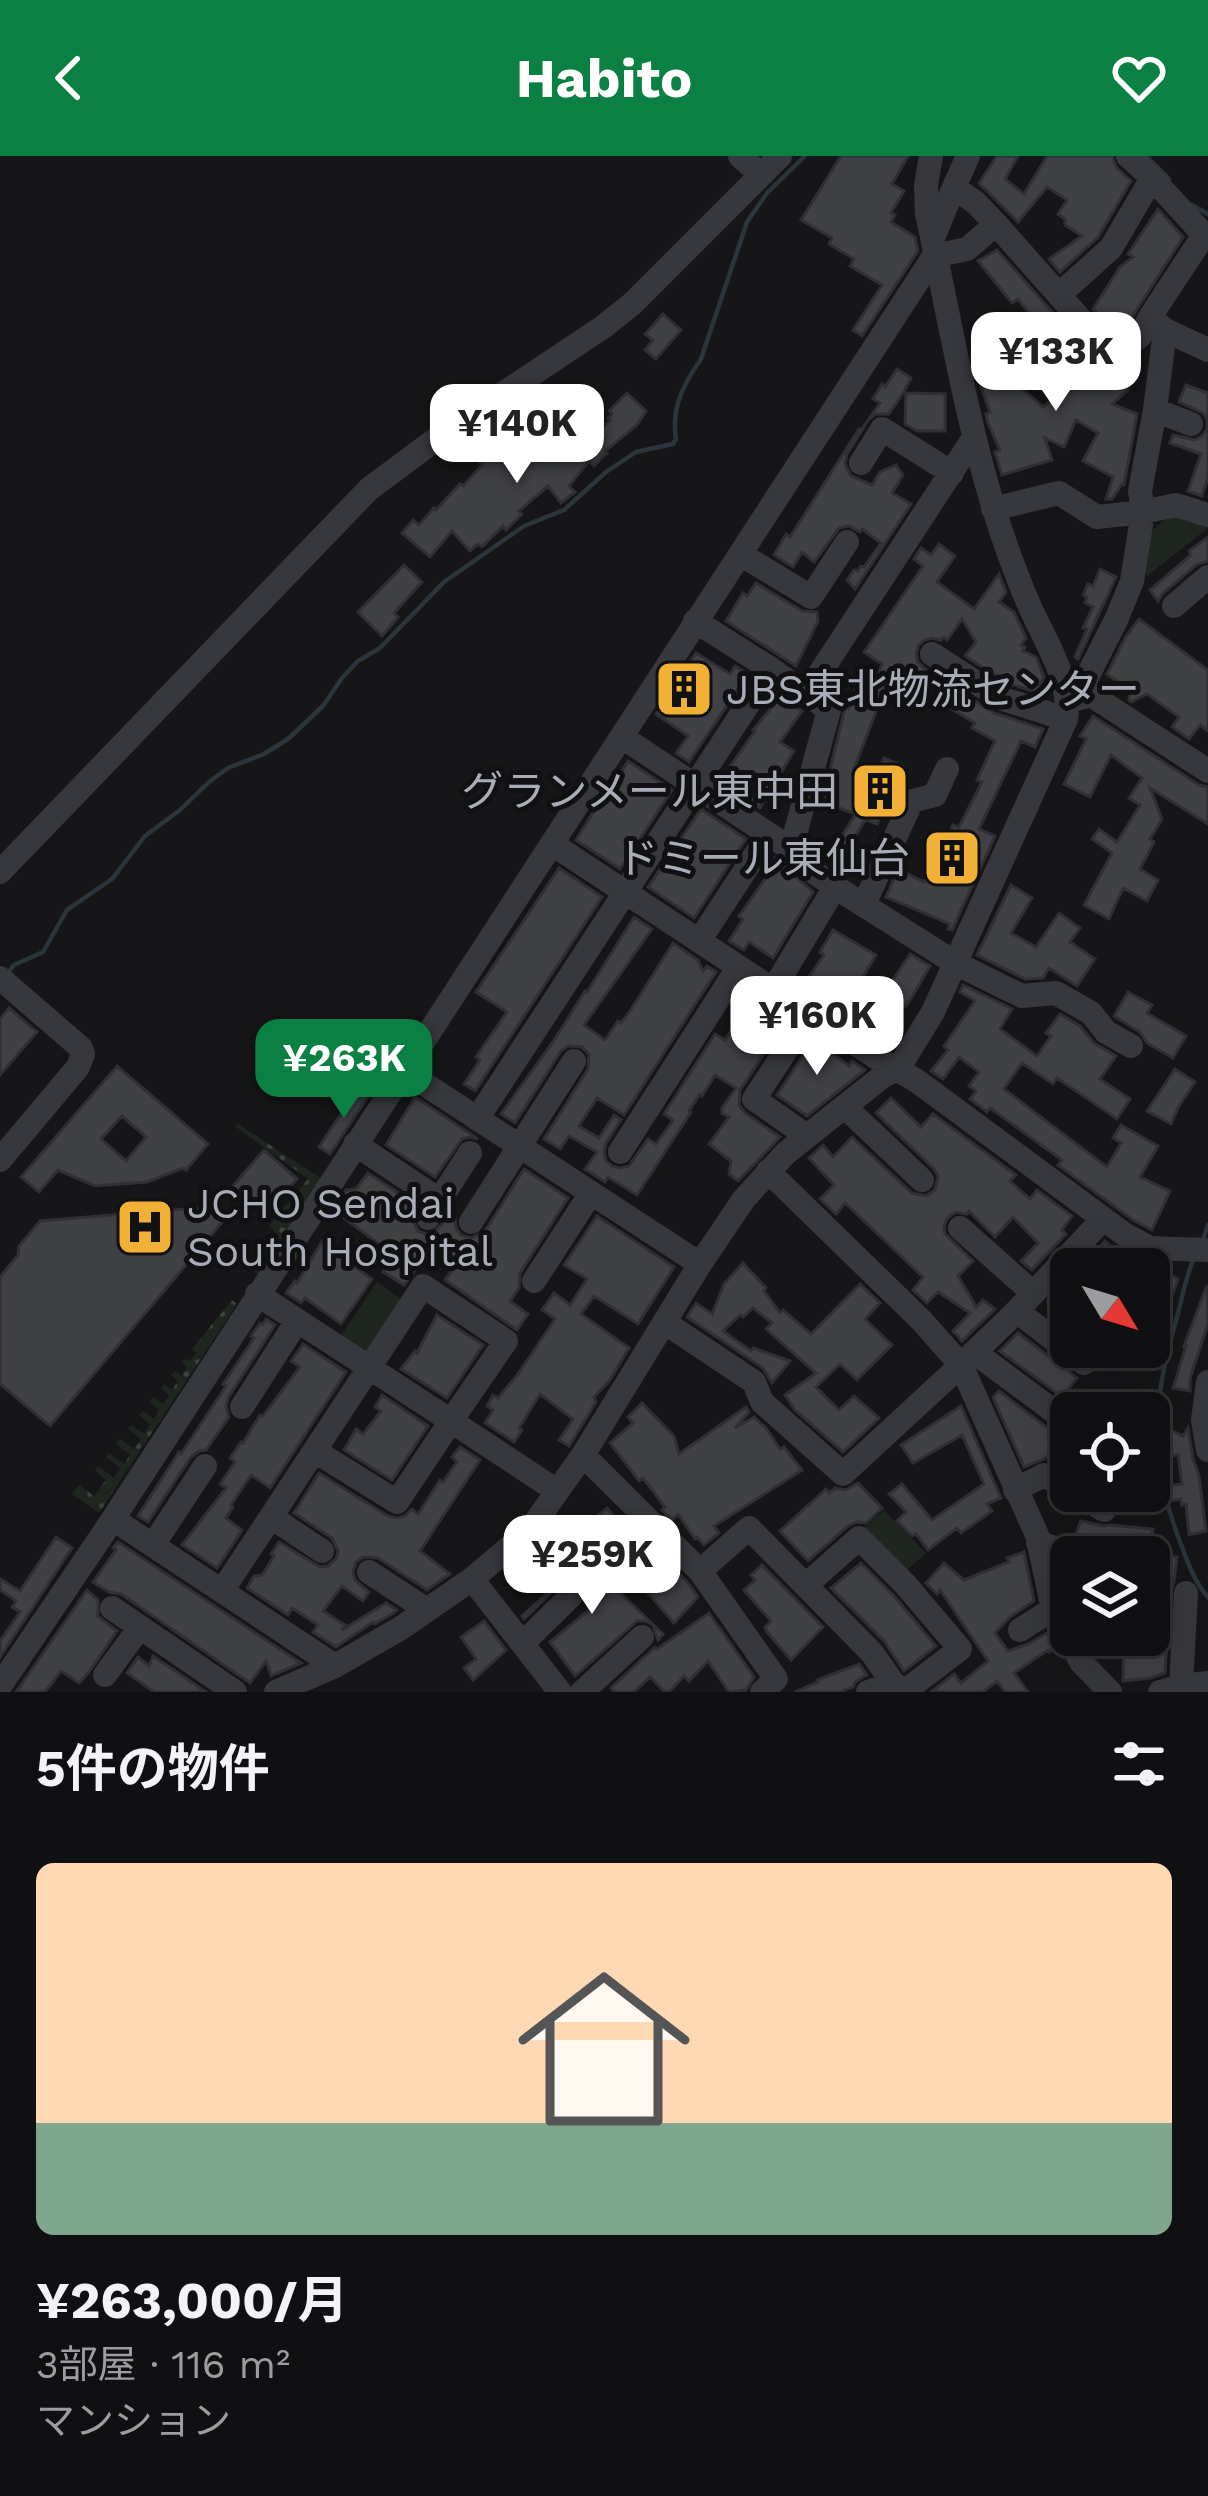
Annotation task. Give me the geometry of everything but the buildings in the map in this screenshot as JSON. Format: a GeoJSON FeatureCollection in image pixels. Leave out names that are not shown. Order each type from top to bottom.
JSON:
{"type":"FeatureCollection","features":[{"type":"Feature","properties":{"kind":"street"},"geometry":{"type":"LineString","coordinates":[[740,156],[761,176]]}},
{"type":"Feature","properties":{"kind":"street"},"geometry":{"type":"LineString","coordinates":[[0,872],[369,489],[632,304],[780,156]]}},
{"type":"Feature","properties":{"kind":"street"},"geometry":{"type":"LineString","coordinates":[[932,156],[927,214],[974,440],[1010,562],[1070,707]]}},
{"type":"Feature","properties":{"kind":"street"},"geometry":{"type":"LineString","coordinates":[[0,1686],[740,554],[933,248],[968,156]]}},
{"type":"Feature","properties":{"kind":"street"},"geometry":{"type":"LineString","coordinates":[[276,1692],[335,1666],[427,1610],[472,1580],[530,1530],[583,1455],[744,1199],[807,1136],[898,1069],[933,1012],[1132,581],[1142,512],[1140,491],[1155,410],[1158,324],[1204,236],[1128,156]]}},
{"type":"Feature","properties":{"kind":"street"},"geometry":{"type":"LineString","coordinates":[[1060,294],[1111,248],[1152,178]]}},
{"type":"Feature","properties":{"kind":"street"},"geometry":{"type":"LineString","coordinates":[[954,187],[996,224],[1113,356],[1158,324]]}},
{"type":"Feature","properties":{"kind":"street"},"geometry":{"type":"LineString","coordinates":[[933,248],[967,249],[996,224]]}},
{"type":"Feature","properties":{"kind":"street"},"geometry":{"type":"LineString","coordinates":[[1158,324],[1208,350]]}},
{"type":"Feature","properties":{"kind":"street"},"geometry":{"type":"LineString","coordinates":[[1045,374],[1094,334]]}},
{"type":"Feature","properties":{"kind":"street"},"geometry":{"type":"LineString","coordinates":[[1155,410],[1190,424]]}},
{"type":"Feature","properties":{"kind":"street"},"geometry":{"type":"LineString","coordinates":[[861,464],[882,429],[952,472]]}},
{"type":"Feature","properties":{"kind":"street"},"geometry":{"type":"LineString","coordinates":[[807,693],[974,440]]}},
{"type":"Feature","properties":{"kind":"street"},"geometry":{"type":"LineString","coordinates":[[993,509],[1059,493],[1097,517],[1176,506],[1208,514]]}},
{"type":"Feature","properties":{"kind":"street"},"geometry":{"type":"LineString","coordinates":[[740,554],[811,597],[847,542]]}},
{"type":"Feature","properties":{"kind":"street"},"geometry":{"type":"LineString","coordinates":[[1174,606],[1208,578]]}},
{"type":"Feature","properties":{"kind":"street"},"geometry":{"type":"LineString","coordinates":[[695,621],[830,710],[791,849]]}},
{"type":"Feature","properties":{"kind":"street"},"geometry":{"type":"LineString","coordinates":[[932,654],[1000,698],[1070,707],[1090,695],[1208,771]]}},
{"type":"Feature","properties":{"kind":"street"},"geometry":{"type":"LineString","coordinates":[[477,1119],[771,669]]}},
{"type":"Feature","properties":{"kind":"street"},"geometry":{"type":"LineString","coordinates":[[622,736],[791,849],[835,887],[956,964],[1022,996],[1056,993],[1091,1013],[1106,1032],[1131,1046]]}},
{"type":"Feature","properties":{"kind":"street"},"geometry":{"type":"LineString","coordinates":[[864,904],[912,801],[935,795],[946,769]]}},
{"type":"Feature","properties":{"kind":"street"},"geometry":{"type":"LineString","coordinates":[[698,941],[769,834]]}},
{"type":"Feature","properties":{"kind":"street"},"geometry":{"type":"LineString","coordinates":[[552,844],[898,1069],[1103,1219],[1150,1248],[1201,1250]]}},
{"type":"Feature","properties":{"kind":"street"},"geometry":{"type":"LineString","coordinates":[[773,990],[835,887]]}},
{"type":"Feature","properties":{"kind":"street"},"geometry":{"type":"LineString","coordinates":[[620,1152],[738,968]]}},
{"type":"Feature","properties":{"kind":"street"},"geometry":{"type":"LineString","coordinates":[[0,978],[83,1054],[78,1067],[0,1160]]}},
{"type":"Feature","properties":{"kind":"street"},"geometry":{"type":"LineString","coordinates":[[807,1136],[754,1099],[810,1014]]}},
{"type":"Feature","properties":{"kind":"street"},"geometry":{"type":"LineString","coordinates":[[471,1222],[574,1061]]}},
{"type":"Feature","properties":{"kind":"street"},"geometry":{"type":"LineString","coordinates":[[403,1070],[700,1264]]}},
{"type":"Feature","properties":{"kind":"street"},"geometry":{"type":"LineString","coordinates":[[845,1107],[922,1180]]}},
{"type":"Feature","properties":{"kind":"street"},"geometry":{"type":"LineString","coordinates":[[355,1144],[434,1209],[470,1153]]}},
{"type":"Feature","properties":{"kind":"street"},"geometry":{"type":"LineString","coordinates":[[768,1171],[921,1320],[968,1358],[1050,1411]]}},
{"type":"Feature","properties":{"kind":"street"},"geometry":{"type":"LineString","coordinates":[[534,1281],[591,1192]]}},
{"type":"Feature","properties":{"kind":"street"},"geometry":{"type":"LineString","coordinates":[[664,1322],[754,1382],[762,1402],[842,1474],[968,1358],[1103,1219]]}},
{"type":"Feature","properties":{"kind":"street"},"geometry":{"type":"LineString","coordinates":[[960,1228],[1032,1295],[1050,1319]]}},
{"type":"Feature","properties":{"kind":"street"},"geometry":{"type":"LineString","coordinates":[[222,1592],[423,1286],[506,1340],[397,1502],[315,1451]]}},
{"type":"Feature","properties":{"kind":"street"},"geometry":{"type":"LineString","coordinates":[[257,1294],[557,1491]]}},
{"type":"Feature","properties":{"kind":"street"},"geometry":{"type":"LineString","coordinates":[[1032,1295],[1050,1296]]}},
{"type":"Feature","properties":{"kind":"street"},"geometry":{"type":"LineString","coordinates":[[242,1406],[297,1321]]}},
{"type":"Feature","properties":{"kind":"street"},"geometry":{"type":"LineString","coordinates":[[968,1358],[1038,1542],[1050,1592]]}},
{"type":"Feature","properties":{"kind":"street"},"geometry":{"type":"LineString","coordinates":[[1208,1382],[1203,1420],[1208,1450]]}},
{"type":"Feature","properties":{"kind":"street"},"geometry":{"type":"LineString","coordinates":[[583,1455],[700,1571],[776,1678],[762,1692]]}},
{"type":"Feature","properties":{"kind":"street"},"geometry":{"type":"LineString","coordinates":[[153,1545],[205,1466]]}},
{"type":"Feature","properties":{"kind":"street"},"geometry":{"type":"LineString","coordinates":[[1015,1490],[1044,1475],[1050,1478]]}},
{"type":"Feature","properties":{"kind":"street"},"geometry":{"type":"LineString","coordinates":[[272,1517],[322,1551]]}},
{"type":"Feature","properties":{"kind":"street"},"geometry":{"type":"LineString","coordinates":[[113,1519],[335,1666]]}},
{"type":"Feature","properties":{"kind":"street"},"geometry":{"type":"LineString","coordinates":[[700,1571],[749,1528],[905,1691],[960,1648],[859,1538],[806,1586]]}},
{"type":"Feature","properties":{"kind":"street"},"geometry":{"type":"LineString","coordinates":[[1038,1542],[1050,1546]]}},
{"type":"Feature","properties":{"kind":"street"},"geometry":{"type":"LineString","coordinates":[[369,1572],[427,1610]]}},
{"type":"Feature","properties":{"kind":"street"},"geometry":{"type":"LineString","coordinates":[[472,1580],[560,1692]]}},
{"type":"Feature","properties":{"kind":"street"},"geometry":{"type":"LineString","coordinates":[[1186,1593],[1171,1689],[1208,1683]]}},
{"type":"Feature","properties":{"kind":"street"},"geometry":{"type":"LineString","coordinates":[[523,1643],[571,1596]]}},
{"type":"Feature","properties":{"kind":"street"},"geometry":{"type":"LineString","coordinates":[[112,1609],[236,1692]]}},
{"type":"Feature","properties":{"kind":"street"},"geometry":{"type":"LineString","coordinates":[[1020,1630],[1050,1611]]}},
{"type":"Feature","properties":{"kind":"street"},"geometry":{"type":"LineString","coordinates":[[105,1675],[140,1628]]}},
{"type":"Feature","properties":{"kind":"street"},"geometry":{"type":"LineString","coordinates":[[582,1692],[642,1636]]}},
{"type":"Feature","properties":{"kind":"street"},"geometry":{"type":"LineString","coordinates":[[1078,1656],[1110,1692]]}},
{"type":"Feature","properties":{"kind":"street"},"geometry":{"type":"LineString","coordinates":[[868,1692],[893,1683]]}},
{"type":"Feature","properties":{"kind":"shaded area"},"geometry":{"type":"Polygon","coordinates":[[[1169,516],[1195,516],[1208,528],[1147,576],[1148,534],[1169,516]]]}},
{"type":"Feature","properties":{"kind":"shaded area"},"geometry":{"type":"Polygon","coordinates":[[[238,1124],[322,1179],[258,1274],[242,1264],[246,1258],[258,1266],[278,1235],[269,1226],[308,1179],[238,1124]]]}},
{"type":"Feature","properties":{"kind":"shaded area"},"geometry":{"type":"Polygon","coordinates":[[[377,1282],[404,1301],[363,1355],[338,1340],[377,1282]]]}},
{"type":"Feature","properties":{"kind":"shaded area"},"geometry":{"type":"Polygon","coordinates":[[[232,1300],[237,1304],[99,1513],[72,1494],[79,1485],[94,1496],[106,1480],[95,1470],[98,1466],[114,1478],[120,1468],[106,1457],[109,1453],[124,1464],[130,1455],[116,1444],[120,1439],[134,1449],[141,1439],[128,1429],[131,1425],[144,1434],[150,1424],[139,1415],[143,1411],[154,1419],[159,1410],[150,1402],[153,1397],[163,1404],[169,1395],[161,1388],[164,1384],[172,1390],[178,1381],[171,1375],[175,1371],[182,1376],[187,1368],[182,1362],[190,1361],[196,1353],[192,1349],[232,1300]]]}},
{"type":"Feature","properties":{"kind":"shaded area"},"geometry":{"type":"Polygon","coordinates":[[[884,1510],[926,1553],[905,1572],[862,1529],[884,1510]]]}},
{"type":"Feature","properties":{"kind":"waterway"},"geometry":{"type":"LineString","coordinates":[[8,973],[14,965],[43,952],[67,910],[112,879],[145,836],[209,782],[288,739],[323,706],[358,661],[380,648],[444,582],[524,526],[564,510],[636,452],[673,444],[680,397],[701,359],[747,222],[767,193],[805,156]]}},
{"type":"Feature","properties":{"kind":"waterway"},"geometry":{"type":"LineString","coordinates":[[1146,156],[1169,179]]}},
{"type":"Feature","properties":{"kind":"waterway"},"geometry":{"type":"LineString","coordinates":[[1192,205],[1208,214]]}},
{"type":"Feature","properties":{"kind":"waterway"},"geometry":{"type":"LineString","coordinates":[[1202,1242],[1208,1225]]}},
{"type":"Feature","properties":{"kind":"waterway"},"geometry":{"type":"LineString","coordinates":[[1194,1258],[1162,1378],[1158,1455],[1169,1509],[1191,1570],[1208,1597]]}},
{"type":"Feature","properties":{"kind":"place","name":"JBS東北物流センター"},"geometry":{"type":"Point","coordinates":[684,689]}},
{"type":"Feature","properties":{"kind":"place","name":"グランメール東中田"},"geometry":{"type":"Point","coordinates":[880,791]}},
{"type":"Feature","properties":{"kind":"place","name":"ドミール東仙台"},"geometry":{"type":"Point","coordinates":[952,858]}},
{"type":"Feature","properties":{"kind":"place","name":"JCHO Sendai South Hospital"},"geometry":{"type":"Point","coordinates":[145,1227]}}]}
